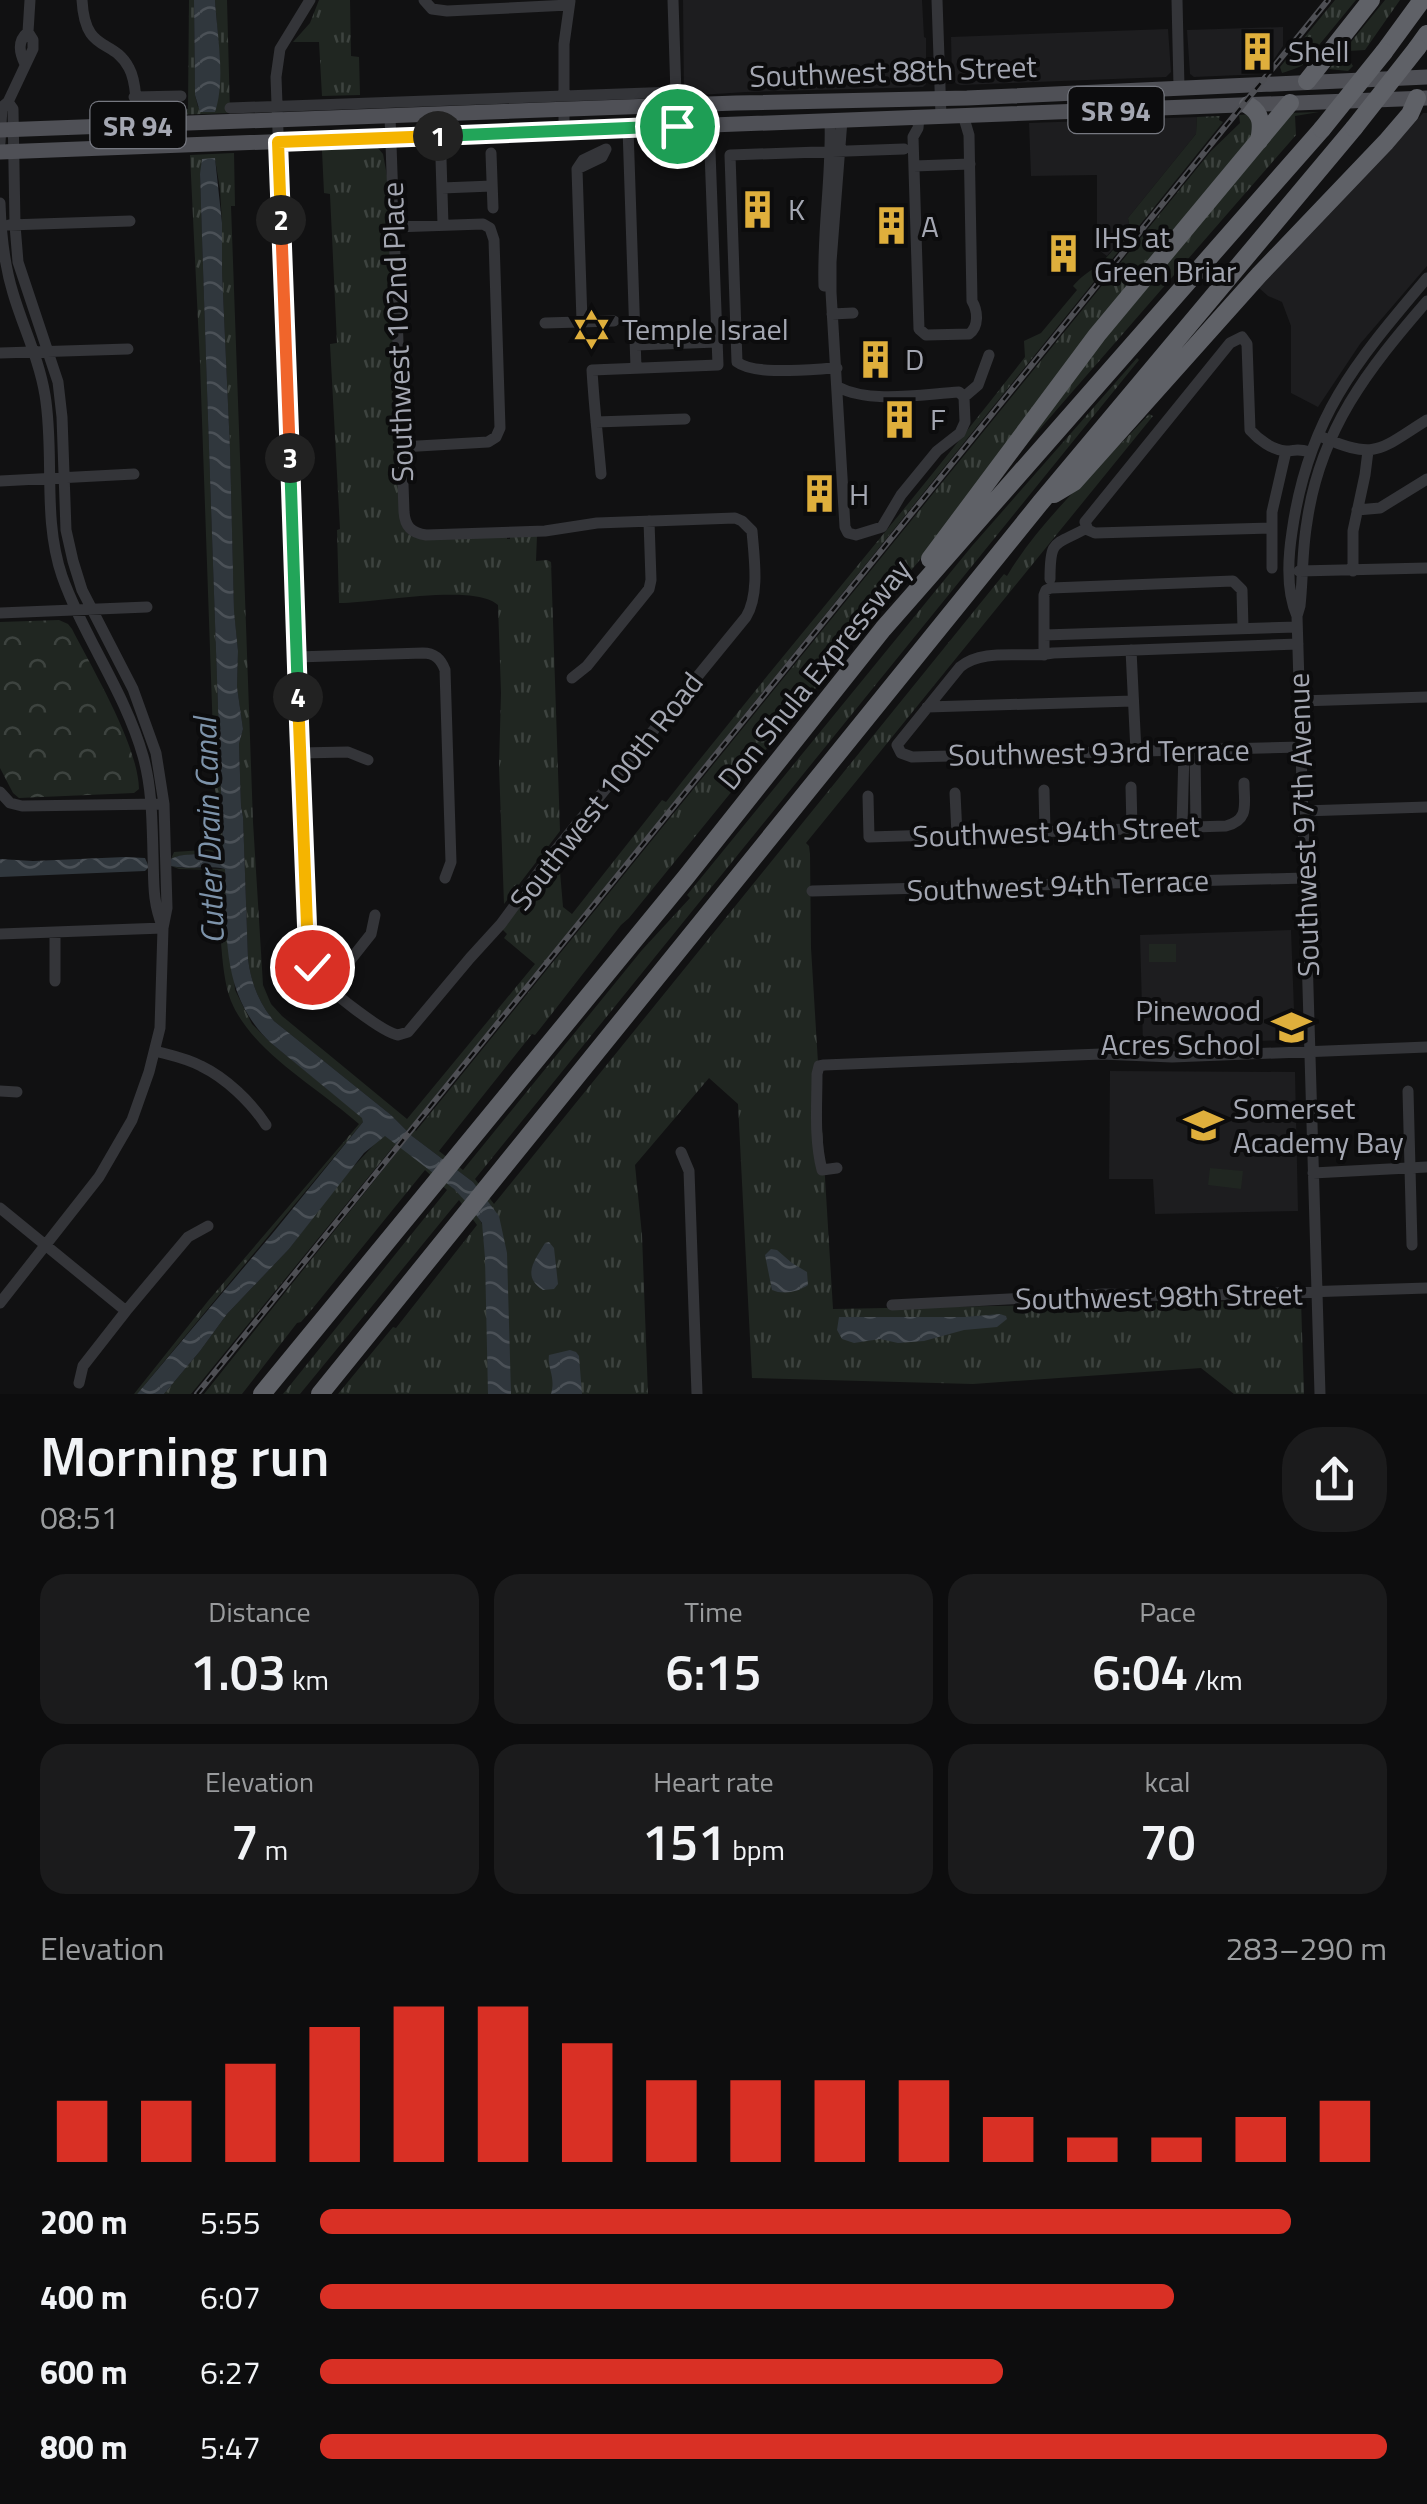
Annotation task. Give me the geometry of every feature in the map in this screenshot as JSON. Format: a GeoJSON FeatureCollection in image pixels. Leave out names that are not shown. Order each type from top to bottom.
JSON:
{"type":"FeatureCollection","features":[{"type":"Feature","properties":{"kind":"highway"},"geometry":{"type":"LineString","coordinates":[[1307,81],[1371,0]]}},
{"type":"Feature","properties":{"kind":"highway","name":"Don Shula Expressway"},"geometry":{"type":"LineString","coordinates":[[262,1394],[915,591],[1322,129],[1422,0]]}},
{"type":"Feature","properties":{"kind":"highway"},"geometry":{"type":"LineString","coordinates":[[320,1394],[1041,502],[1354,128],[1422,41]]}},
{"type":"Feature","properties":{"kind":"highway"},"geometry":{"type":"LineString","coordinates":[[1041,502],[1074,482],[1422,98]]}},
{"type":"Feature","properties":{"kind":"highway"},"geometry":{"type":"LineString","coordinates":[[915,591],[931,556],[1047,400],[1151,268],[1290,103]]}},
{"type":"Feature","properties":{"kind":"highway"},"geometry":{"type":"LineString","coordinates":[[1248,104],[1260,118],[1260,141]]}},
{"type":"Feature","properties":{"kind":"main road","name":"Southwest 88th Street"},"geometry":{"type":"LineString","coordinates":[[5,139],[277,113],[390,116],[563,103],[941,98],[1427,77]]}},
{"type":"Feature","properties":{"kind":"main road"},"geometry":{"type":"LineString","coordinates":[[1402,78],[1422,98]]}},
{"type":"Feature","properties":{"kind":"main road"},"geometry":{"type":"LineString","coordinates":[[1290,103],[1307,81]]}},
{"type":"Feature","properties":{"kind":"main road"},"geometry":{"type":"LineString","coordinates":[[1134,109],[1141,94],[1151,89]]}},
{"type":"Feature","properties":{"kind":"main road","name":"Southwest 88th Street"},"geometry":{"type":"LineString","coordinates":[[5,139],[137,147],[1422,98]]}},
{"type":"Feature","properties":{"kind":"street"},"geometry":{"type":"LineString","coordinates":[[0,1303],[86,1195],[116,1151],[142,1096],[160,1028],[167,908],[156,753],[133,689],[82,590],[73,561],[66,530],[58,382],[18,262],[5,139],[13,109],[4,102],[33,49],[28,32],[30,0]]}},
{"type":"Feature","properties":{"kind":"street"},"geometry":{"type":"LineString","coordinates":[[82,0],[84,18],[93,37],[122,58],[132,76],[137,147]]}},
{"type":"Feature","properties":{"kind":"street"},"geometry":{"type":"LineString","coordinates":[[310,0],[280,50],[276,68],[308,956],[317,976],[329,987],[371,934],[375,914]]}},
{"type":"Feature","properties":{"kind":"street"},"geometry":{"type":"LineString","coordinates":[[424,0],[438,10],[570,3],[564,44],[564,131]]}},
{"type":"Feature","properties":{"kind":"street"},"geometry":{"type":"LineString","coordinates":[[673,0],[677,126]]}},
{"type":"Feature","properties":{"kind":"street"},"geometry":{"type":"LineString","coordinates":[[937,0],[941,116]]}},
{"type":"Feature","properties":{"kind":"street"},"geometry":{"type":"LineString","coordinates":[[1177,0],[1179,87]]}},
{"type":"Feature","properties":{"kind":"street"},"geometry":{"type":"LineString","coordinates":[[134,97],[181,96]]}},
{"type":"Feature","properties":{"kind":"street","name":"Southwest 88th Street"},"geometry":{"type":"LineString","coordinates":[[230,108],[277,113],[563,103]]}},
{"type":"Feature","properties":{"kind":"street","name":"Southwest 102nd Place"},"geometry":{"type":"LineString","coordinates":[[390,116],[405,521],[411,530],[426,535],[550,531],[598,523],[648,521]]}},
{"type":"Feature","properties":{"kind":"street"},"geometry":{"type":"LineString","coordinates":[[920,117],[913,137],[919,330],[926,334],[969,334],[976,324],[976,307],[972,301],[969,135],[963,116]]}},
{"type":"Feature","properties":{"kind":"street"},"geometry":{"type":"LineString","coordinates":[[836,120],[832,312],[845,527],[848,533],[856,535],[883,526],[901,494],[937,451],[960,433],[965,422],[964,397],[959,392],[875,396],[838,388]]}},
{"type":"Feature","properties":{"kind":"street"},"geometry":{"type":"LineString","coordinates":[[600,474],[592,370],[718,365],[709,125]]}},
{"type":"Feature","properties":{"kind":"street"},"geometry":{"type":"LineString","coordinates":[[628,128],[636,368]]}},
{"type":"Feature","properties":{"kind":"street"},"geometry":{"type":"LineString","coordinates":[[582,322],[577,169],[602,157],[607,129]]}},
{"type":"Feature","properties":{"kind":"street"},"geometry":{"type":"LineString","coordinates":[[836,368],[768,370],[743,367],[736,359],[730,155],[904,149]]}},
{"type":"Feature","properties":{"kind":"street"},"geometry":{"type":"LineString","coordinates":[[490,153],[492,208]]}},
{"type":"Feature","properties":{"kind":"street"},"geometry":{"type":"LineString","coordinates":[[441,159],[442,226]]}},
{"type":"Feature","properties":{"kind":"street"},"geometry":{"type":"LineString","coordinates":[[914,166],[970,164]]}},
{"type":"Feature","properties":{"kind":"street"},"geometry":{"type":"LineString","coordinates":[[442,188],[492,186]]}},
{"type":"Feature","properties":{"kind":"street"},"geometry":{"type":"LineString","coordinates":[[0,204],[8,278],[45,394],[55,550],[68,591],[132,723],[158,804]]}},
{"type":"Feature","properties":{"kind":"street"},"geometry":{"type":"LineString","coordinates":[[0,225],[130,221]]}},
{"type":"Feature","properties":{"kind":"street"},"geometry":{"type":"LineString","coordinates":[[394,228],[483,224],[490,228],[494,240],[500,428],[496,437],[488,442],[401,447]]}},
{"type":"Feature","properties":{"kind":"street","name":"Southwest 97th Avenue"},"geometry":{"type":"LineString","coordinates":[[1320,1394],[1300,747],[1300,606],[1293,527],[1310,452],[1354,392],[1379,346],[1427,278]]}},
{"type":"Feature","properties":{"kind":"street","name":"Southwest 97th Avenue"},"geometry":{"type":"LineString","coordinates":[[1379,346],[1427,301]]}},
{"type":"Feature","properties":{"kind":"street"},"geometry":{"type":"LineString","coordinates":[[832,312],[853,313]]}},
{"type":"Feature","properties":{"kind":"street"},"geometry":{"type":"LineString","coordinates":[[546,322],[614,321]]}},
{"type":"Feature","properties":{"kind":"street"},"geometry":{"type":"LineString","coordinates":[[1086,528],[1088,518],[1236,338],[1244,338],[1246,344],[1250,430],[1264,443],[1306,466]]}},
{"type":"Feature","properties":{"kind":"street"},"geometry":{"type":"LineString","coordinates":[[636,345],[717,342]]}},
{"type":"Feature","properties":{"kind":"street"},"geometry":{"type":"LineString","coordinates":[[0,353],[128,348]]}},
{"type":"Feature","properties":{"kind":"street"},"geometry":{"type":"LineString","coordinates":[[964,397],[978,385],[989,355]]}},
{"type":"Feature","properties":{"kind":"street"},"geometry":{"type":"LineString","coordinates":[[596,422],[685,419]]}},
{"type":"Feature","properties":{"kind":"street"},"geometry":{"type":"LineString","coordinates":[[1323,438],[1352,450],[1368,451],[1382,448],[1427,420]]}},
{"type":"Feature","properties":{"kind":"street","name":"Southwest 97th Avenue"},"geometry":{"type":"LineString","coordinates":[[1296,571],[1323,438]]}},
{"type":"Feature","properties":{"kind":"street"},"geometry":{"type":"LineString","coordinates":[[1272,568],[1274,499],[1285,455],[1296,449],[1310,452]]}},
{"type":"Feature","properties":{"kind":"street"},"geometry":{"type":"LineString","coordinates":[[1353,571],[1353,531],[1368,451]]}},
{"type":"Feature","properties":{"kind":"street"},"geometry":{"type":"LineString","coordinates":[[0,481],[134,474]]}},
{"type":"Feature","properties":{"kind":"street"},"geometry":{"type":"LineString","coordinates":[[1357,510],[1380,508],[1427,479]]}},
{"type":"Feature","properties":{"kind":"street","name":"Southwest 100th Road"},"geometry":{"type":"LineString","coordinates":[[329,987],[388,1033],[408,1032],[501,924],[550,857],[746,617],[754,591],[752,534],[746,524],[732,518],[648,521]]}},
{"type":"Feature","properties":{"kind":"street"},"geometry":{"type":"LineString","coordinates":[[572,678],[587,666],[647,594],[651,580],[648,521]]}},
{"type":"Feature","properties":{"kind":"street"},"geometry":{"type":"LineString","coordinates":[[1086,528],[1095,533],[1271,528]]}},
{"type":"Feature","properties":{"kind":"street"},"geometry":{"type":"LineString","coordinates":[[1044,645],[1050,555],[1060,540],[1086,528]]}},
{"type":"Feature","properties":{"kind":"street"},"geometry":{"type":"LineString","coordinates":[[1296,571],[1427,568]]}},
{"type":"Feature","properties":{"kind":"street"},"geometry":{"type":"LineString","coordinates":[[1048,585],[1053,588],[1233,581],[1242,590],[1243,628]]}},
{"type":"Feature","properties":{"kind":"street"},"geometry":{"type":"LineString","coordinates":[[0,613],[148,607]]}},
{"type":"Feature","properties":{"kind":"street"},"geometry":{"type":"LineString","coordinates":[[927,707],[969,660],[1020,655],[1044,645],[1297,621]]}},
{"type":"Feature","properties":{"kind":"street"},"geometry":{"type":"LineString","coordinates":[[1044,645],[1131,650],[1298,644]]}},
{"type":"Feature","properties":{"kind":"street"},"geometry":{"type":"LineString","coordinates":[[1131,650],[1136,752]]}},
{"type":"Feature","properties":{"kind":"street"},"geometry":{"type":"LineString","coordinates":[[296,657],[423,653],[437,657],[445,670],[451,862],[446,878]]}},
{"type":"Feature","properties":{"kind":"street"},"geometry":{"type":"LineString","coordinates":[[1300,701],[1427,696]]}},
{"type":"Feature","properties":{"kind":"street"},"geometry":{"type":"LineString","coordinates":[[927,707],[1133,700]]}},
{"type":"Feature","properties":{"kind":"street","name":"Southwest 93rd Terrace"},"geometry":{"type":"LineString","coordinates":[[927,707],[898,744],[899,751],[912,757],[1300,747]]}},
{"type":"Feature","properties":{"kind":"street"},"geometry":{"type":"LineString","coordinates":[[1190,751],[1196,826]]}},
{"type":"Feature","properties":{"kind":"street"},"geometry":{"type":"LineString","coordinates":[[1182,827],[1190,751]]}},
{"type":"Feature","properties":{"kind":"street"},"geometry":{"type":"LineString","coordinates":[[300,753],[348,752],[368,760]]}},
{"type":"Feature","properties":{"kind":"street","name":"Southwest 94th Street"},"geometry":{"type":"LineString","coordinates":[[868,796],[869,837],[1226,826],[1241,818],[1244,783]]}},
{"type":"Feature","properties":{"kind":"street"},"geometry":{"type":"LineString","coordinates":[[1131,787],[1132,828]]}},
{"type":"Feature","properties":{"kind":"street"},"geometry":{"type":"LineString","coordinates":[[1044,790],[1045,831]]}},
{"type":"Feature","properties":{"kind":"street"},"geometry":{"type":"LineString","coordinates":[[0,792],[10,803],[28,807],[158,804]]}},
{"type":"Feature","properties":{"kind":"street"},"geometry":{"type":"LineString","coordinates":[[955,792],[956,835]]}},
{"type":"Feature","properties":{"kind":"street"},"geometry":{"type":"LineString","coordinates":[[1303,811],[1427,807]]}},
{"type":"Feature","properties":{"kind":"street","name":"Southwest 94th Terrace"},"geometry":{"type":"LineString","coordinates":[[812,892],[1304,878]]}},
{"type":"Feature","properties":{"kind":"street"},"geometry":{"type":"LineString","coordinates":[[0,934],[163,928]]}},
{"type":"Feature","properties":{"kind":"street"},"geometry":{"type":"LineString","coordinates":[[55,932],[55,980]]}},
{"type":"Feature","properties":{"kind":"street"},"geometry":{"type":"LineString","coordinates":[[837,1168],[822,1170],[820,1163],[819,1066],[1427,1047]]}},
{"type":"Feature","properties":{"kind":"street"},"geometry":{"type":"LineString","coordinates":[[154,1051],[206,1068],[254,1107],[266,1125]]}},
{"type":"Feature","properties":{"kind":"street"},"geometry":{"type":"LineString","coordinates":[[0,1091],[17,1092]]}},
{"type":"Feature","properties":{"kind":"street"},"geometry":{"type":"LineString","coordinates":[[1408,1091],[1412,1245]]}},
{"type":"Feature","properties":{"kind":"street"},"geometry":{"type":"LineString","coordinates":[[681,1152],[690,1171],[697,1394]]}},
{"type":"Feature","properties":{"kind":"street"},"geometry":{"type":"LineString","coordinates":[[1313,1172],[1427,1167]]}},
{"type":"Feature","properties":{"kind":"street"},"geometry":{"type":"LineString","coordinates":[[0,1208],[126,1312]]}},
{"type":"Feature","properties":{"kind":"street"},"geometry":{"type":"LineString","coordinates":[[79,1383],[83,1366],[126,1312],[188,1237],[208,1226]]}},
{"type":"Feature","properties":{"kind":"street","name":"Southwest 98th Street"},"geometry":{"type":"LineString","coordinates":[[892,1305],[1104,1294],[1182,1296],[1427,1288]]}},
{"type":"Feature","properties":{"kind":"shaded area"},"geometry":{"type":"Polygon","coordinates":[[[683,0],[922,0],[926,84],[684,96],[683,0]]]}},
{"type":"Feature","properties":{"kind":"shaded area"},"geometry":{"type":"Polygon","coordinates":[[[1283,27],[1283,46],[1264,74],[1190,74],[1187,30],[1283,27]]]}},
{"type":"Feature","properties":{"kind":"shaded area"},"geometry":{"type":"Polygon","coordinates":[[[1168,29],[1171,72],[1166,77],[961,85],[952,79],[951,37],[1168,29]]]}},
{"type":"Feature","properties":{"kind":"shaded area"},"geometry":{"type":"Polygon","coordinates":[[[1427,113],[1427,266],[1360,344],[1318,407],[1291,393],[1291,326],[1282,302],[1259,288],[1427,113]]]}},
{"type":"Feature","properties":{"kind":"shaded area"},"geometry":{"type":"Polygon","coordinates":[[[1197,117],[1196,134],[1128,218],[1130,229],[1107,256],[1100,251],[1097,231],[1097,175],[1031,176],[1029,123],[1197,117]]]}},
{"type":"Feature","properties":{"kind":"shaded area","name":"Somerset Academy Bay"},"geometry":{"type":"Polygon","coordinates":[[[1291,930],[1295,1036],[1289,1040],[1143,1045],[1140,935],[1291,930]]]}},
{"type":"Feature","properties":{"kind":"shaded area","name":"Somerset Academy Bay"},"geometry":{"type":"Polygon","coordinates":[[[1110,1071],[1295,1072],[1298,1211],[1155,1214],[1153,1179],[1109,1179],[1110,1071]]]}},
{"type":"Feature","properties":{"kind":"green space"},"geometry":{"type":"Polygon","coordinates":[[[189,0],[194,0],[195,95],[198,107],[210,110],[220,61],[215,0],[227,0],[230,113],[145,116],[140,111],[188,109],[189,0]]]}},
{"type":"Feature","properties":{"kind":"green space"},"geometry":{"type":"Polygon","coordinates":[[[319,0],[350,0],[351,56],[359,57],[360,95],[322,96],[319,42],[293,42],[310,23],[319,0]]]}},
{"type":"Feature","properties":{"kind":"green space"},"geometry":{"type":"Polygon","coordinates":[[[1335,0],[1356,0],[1312,58],[1282,73],[1280,67],[1335,0]]]}},
{"type":"Feature","properties":{"kind":"green space"},"geometry":{"type":"Polygon","coordinates":[[[1385,0],[1400,0],[1365,50],[1348,51],[1353,66],[1348,71],[1329,69],[1385,0]]]}},
{"type":"Feature","properties":{"kind":"green space"},"geometry":{"type":"Polygon","coordinates":[[[1319,112],[1295,116],[1296,135],[1012,461],[1016,447],[1287,113],[1319,112]]]}},
{"type":"Feature","properties":{"kind":"green space"},"geometry":{"type":"Polygon","coordinates":[[[1252,114],[1258,129],[957,514],[439,1151],[463,1170],[642,950],[690,898],[687,895],[972,546],[1137,358],[475,1179],[494,1204],[1004,574],[1007,576],[1037,533],[1149,414],[1153,416],[806,843],[810,854],[811,948],[833,1309],[1301,1300],[1304,1394],[1234,1394],[1201,1368],[973,1384],[752,1378],[738,1104],[709,1078],[635,1165],[642,1235],[648,1394],[338,1394],[477,1225],[459,1200],[300,1394],[283,1394],[447,1190],[425,1170],[242,1394],[204,1394],[398,1151],[393,1147],[191,1394],[164,1394],[227,1314],[289,1249],[342,1179],[382,1136],[425,1165],[466,1201],[482,1224],[483,1240],[496,1214],[473,1182],[274,1021],[251,976],[241,806],[239,744],[243,729],[237,687],[222,223],[215,159],[200,174],[223,848],[171,859],[174,852],[217,849],[190,155],[234,153],[235,206],[231,206],[253,822],[263,985],[271,1004],[282,1016],[407,1119],[535,964],[504,938],[507,934],[502,929],[555,857],[559,860],[563,907],[572,914],[981,413],[1025,357],[1024,341],[1041,333],[1077,290],[1073,286],[1103,261],[1130,229],[1128,218],[1196,134],[1197,117],[1220,116],[1223,122],[411,1126],[416,1131],[1211,151],[1240,123],[1239,115],[1252,114]]]}},
{"type":"Feature","properties":{"kind":"green space"},"geometry":{"type":"Polygon","coordinates":[[[378,148],[387,176],[404,528],[507,539],[537,535],[536,561],[551,562],[560,831],[504,904],[498,605],[469,595],[339,603],[340,529],[330,344],[337,343],[330,194],[324,193],[322,150],[378,148]]]}},
{"type":"Feature","properties":{"kind":"green space"},"geometry":{"type":"Polygon","coordinates":[[[59,620],[72,629],[123,730],[137,771],[139,789],[134,793],[19,798],[0,768],[0,622],[59,620]]]}},
{"type":"Feature","properties":{"kind":"green space"},"geometry":{"type":"Polygon","coordinates":[[[171,866],[225,869],[235,990],[252,1024],[363,1122],[134,1394],[359,1124],[270,1053],[254,1037],[231,1001],[224,973],[218,870],[179,869],[171,866]]]}},
{"type":"Feature","properties":{"kind":"green space"},"geometry":{"type":"Polygon","coordinates":[[[1149,944],[1176,944],[1176,962],[1149,962],[1149,944]]]}},
{"type":"Feature","properties":{"kind":"green space"},"geometry":{"type":"Polygon","coordinates":[[[1210,1168],[1243,1171],[1241,1189],[1208,1185],[1210,1168]]]}},
{"type":"Feature","properties":{"kind":"water"},"geometry":{"type":"Polygon","coordinates":[[[194,0],[215,0],[220,71],[215,112],[200,112],[195,95],[194,0]]]}},
{"type":"Feature","properties":{"kind":"water"},"geometry":{"type":"Polygon","coordinates":[[[215,158],[222,223],[237,687],[243,729],[239,744],[241,806],[251,976],[274,1021],[473,1182],[499,1216],[507,1253],[511,1394],[488,1394],[482,1223],[454,1189],[385,1136],[364,1153],[289,1249],[227,1314],[164,1394],[137,1394],[363,1122],[271,1043],[243,1005],[227,940],[225,869],[171,866],[171,859],[177,856],[223,848],[200,174],[202,159],[215,158]]]}},
{"type":"Feature","properties":{"kind":"water"},"geometry":{"type":"Polygon","coordinates":[[[145,858],[149,867],[145,871],[0,877],[0,859],[145,858]]]}},
{"type":"Feature","properties":{"kind":"water"},"geometry":{"type":"Polygon","coordinates":[[[549,1242],[554,1248],[558,1284],[554,1289],[543,1290],[531,1273],[537,1256],[549,1242]]]}},
{"type":"Feature","properties":{"kind":"water"},"geometry":{"type":"Polygon","coordinates":[[[771,1249],[807,1272],[808,1285],[790,1292],[772,1290],[765,1255],[771,1249]]]}},
{"type":"Feature","properties":{"kind":"water"},"geometry":{"type":"Polygon","coordinates":[[[1000,1314],[1007,1319],[997,1327],[964,1330],[924,1341],[898,1343],[880,1339],[854,1343],[842,1339],[837,1330],[839,1317],[1000,1314]]]}},
{"type":"Feature","properties":{"kind":"water"},"geometry":{"type":"Polygon","coordinates":[[[570,1350],[579,1356],[582,1394],[551,1394],[549,1355],[570,1350]]]}},
{"type":"Feature","properties":{"kind":"railway"},"geometry":{"type":"LineString","coordinates":[[197,1394],[1328,0]]}},
{"type":"Feature","properties":{"kind":"place","name":"Shell"},"geometry":{"type":"Point","coordinates":[1258,51]}},
{"type":"Feature","properties":{"kind":"place","name":"K"},"geometry":{"type":"Point","coordinates":[758,209]}},
{"type":"Feature","properties":{"kind":"place","name":"A"},"geometry":{"type":"Point","coordinates":[891,226]}},
{"type":"Feature","properties":{"kind":"place","name":"IHS at Green Briar"},"geometry":{"type":"Point","coordinates":[1064,254]}},
{"type":"Feature","properties":{"kind":"place","name":"Temple Israel"},"geometry":{"type":"Point","coordinates":[592,329]}},
{"type":"Feature","properties":{"kind":"place","name":"D"},"geometry":{"type":"Point","coordinates":[875,359]}},
{"type":"Feature","properties":{"kind":"place","name":"F"},"geometry":{"type":"Point","coordinates":[900,419]}},
{"type":"Feature","properties":{"kind":"place","name":"H"},"geometry":{"type":"Point","coordinates":[819,494]}},
{"type":"Feature","properties":{"kind":"place","name":"Pinewood Acres School"},"geometry":{"type":"Point","coordinates":[1291,1027]}},
{"type":"Feature","properties":{"kind":"place","name":"Somerset Academy Bay"},"geometry":{"type":"Point","coordinates":[1203,1125]}},
{"type":"Feature","properties":{"kind":"route"},"geometry":{"type":"LineString","coordinates":[[312,967],[308,958],[278,142],[677,126]]}},
{"type":"Feature","properties":{"kind":"water label","name":"Cutler Drain Canal"},"geometry":{"type":"Point","coordinates":[208,831]}}]}
